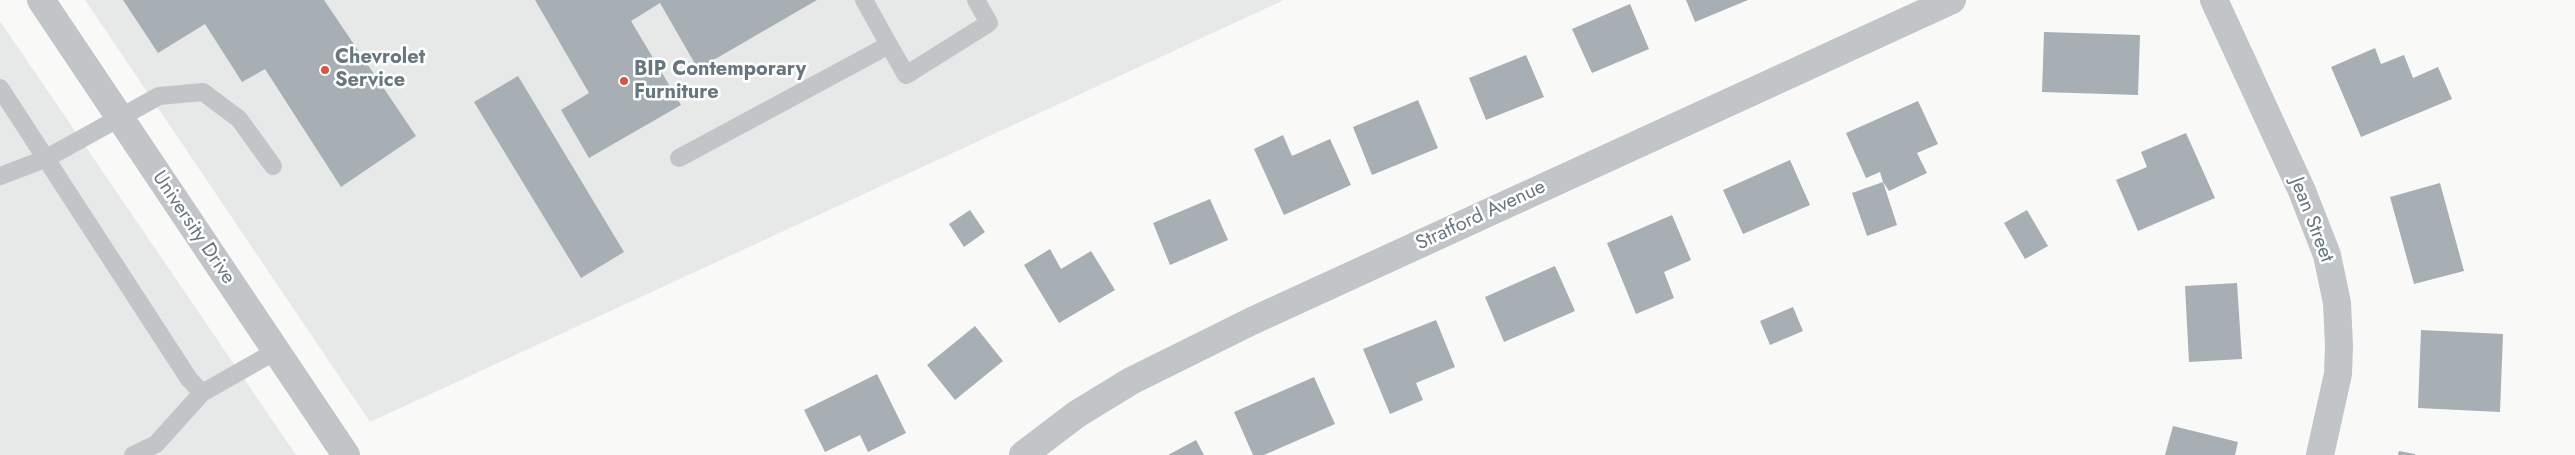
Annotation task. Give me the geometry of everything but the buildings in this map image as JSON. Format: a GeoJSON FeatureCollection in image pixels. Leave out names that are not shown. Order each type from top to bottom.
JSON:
{"type":"FeatureCollection","features":[{"type":"Feature","properties":{"kind":"street","name":"University Drive"},"geometry":{"type":"LineString","coordinates":[[41,0],[276,351],[342,454]]}},
{"type":"Feature","properties":{"kind":"street","name":"Stratford Avenue"},"geometry":{"type":"LineString","coordinates":[[1023,455],[1077,414],[1131,381],[1226,334],[1952,0]]}},
{"type":"Feature","properties":{"kind":"street","name":"Jean Street"},"geometry":{"type":"LineString","coordinates":[[2214,0],[2302,191],[2327,254],[2337,302],[2339,346],[2338,374],[2320,455]]}},
{"type":"Feature","properties":{"kind":"lane"},"geometry":{"type":"LineString","coordinates":[[864,0],[906,75],[989,23],[976,0]]}},
{"type":"Feature","properties":{"kind":"lane"},"geometry":{"type":"LineString","coordinates":[[679,158],[890,45]]}},
{"type":"Feature","properties":{"kind":"lane"},"geometry":{"type":"LineString","coordinates":[[0,88],[189,379],[202,393]]}},
{"type":"Feature","properties":{"kind":"lane"},"geometry":{"type":"LineString","coordinates":[[0,176],[45,159],[159,96],[204,92],[239,119],[274,166]]}},
{"type":"Feature","properties":{"kind":"lane"},"geometry":{"type":"LineString","coordinates":[[133,455],[156,444],[202,393],[276,351]]}},
{"type":"Feature","properties":{"kind":"shaded area"},"geometry":{"type":"Polygon","coordinates":[[[85,0],[1284,0],[370,422],[85,0]]]}},
{"type":"Feature","properties":{"kind":"shaded area"},"geometry":{"type":"Polygon","coordinates":[[[0,21],[296,455],[0,455],[0,21]]]}},
{"type":"Feature","properties":{"kind":"place","name":"Chevrolet Service"},"geometry":{"type":"Point","coordinates":[325,70]}},
{"type":"Feature","properties":{"kind":"place","name":"BIP Contemporary Furniture"},"geometry":{"type":"Point","coordinates":[624,81]}}]}
